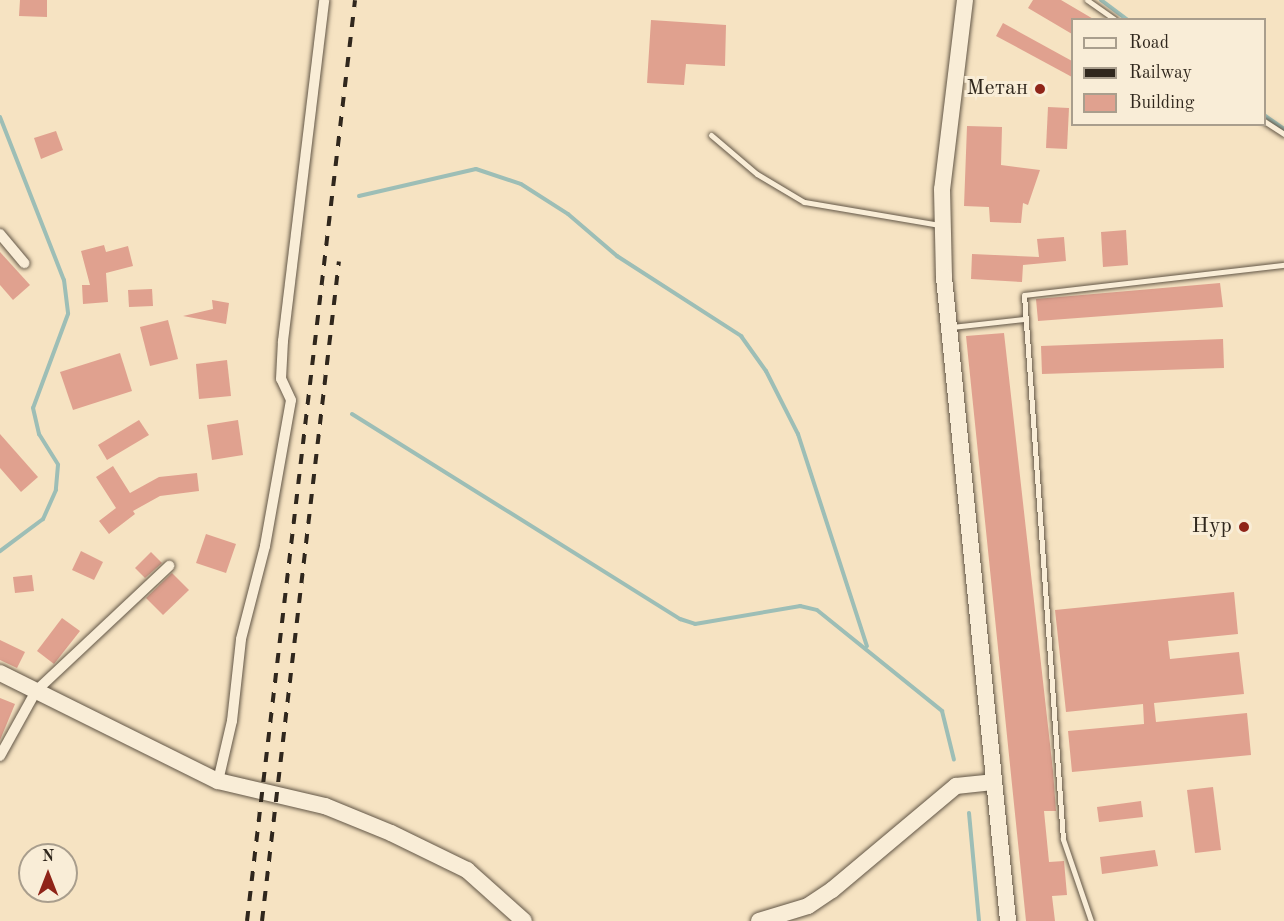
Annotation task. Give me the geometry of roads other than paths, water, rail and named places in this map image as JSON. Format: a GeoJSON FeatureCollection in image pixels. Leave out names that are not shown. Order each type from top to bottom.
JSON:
{"type":"FeatureCollection","features":[{"type":"Feature","properties":{"kind":"main road"},"geometry":{"type":"LineString","coordinates":[[965,0],[942,225],[948,327],[1008,921]]}},
{"type":"Feature","properties":{"kind":"main road"},"geometry":{"type":"LineString","coordinates":[[0,673],[218,781],[325,806],[391,833],[466,870],[524,921]]}},
{"type":"Feature","properties":{"kind":"main road"},"geometry":{"type":"LineString","coordinates":[[759,921],[826,894],[956,786],[980,769],[990,750]]}},
{"type":"Feature","properties":{"kind":"main road"},"geometry":{"type":"LineString","coordinates":[[956,786],[993,782]]}},
{"type":"Feature","properties":{"kind":"street"},"geometry":{"type":"LineString","coordinates":[[218,781],[241,639],[265,546],[291,400],[281,379],[283,341],[324,0]]}},
{"type":"Feature","properties":{"kind":"street"},"geometry":{"type":"LineString","coordinates":[[0,234],[24,263]]}},
{"type":"Feature","properties":{"kind":"street"},"geometry":{"type":"LineString","coordinates":[[0,756],[36,691],[169,566]]}},
{"type":"Feature","properties":{"kind":"lane"},"geometry":{"type":"LineString","coordinates":[[1087,0],[1113,18]]}},
{"type":"Feature","properties":{"kind":"lane"},"geometry":{"type":"LineString","coordinates":[[1266,122],[1284,134]]}},
{"type":"Feature","properties":{"kind":"lane"},"geometry":{"type":"LineString","coordinates":[[711,135],[757,174],[804,202],[942,225]]}},
{"type":"Feature","properties":{"kind":"lane"},"geometry":{"type":"LineString","coordinates":[[1091,921],[1064,839],[1023,295],[1284,265]]}},
{"type":"Feature","properties":{"kind":"lane"},"geometry":{"type":"LineString","coordinates":[[948,327],[1024,319]]}},
{"type":"Feature","properties":{"kind":"waterway"},"geometry":{"type":"LineString","coordinates":[[1101,0],[1125,18]]}},
{"type":"Feature","properties":{"kind":"waterway"},"geometry":{"type":"LineString","coordinates":[[1266,116],[1284,129]]}},
{"type":"Feature","properties":{"kind":"waterway"},"geometry":{"type":"LineString","coordinates":[[0,117],[64,280],[68,314],[33,408],[39,434],[58,465],[56,490],[43,519],[0,551]]}},
{"type":"Feature","properties":{"kind":"waterway"},"geometry":{"type":"LineString","coordinates":[[359,196],[476,169],[521,184],[568,214],[617,256],[741,336],[766,371],[798,434],[867,646]]}},
{"type":"Feature","properties":{"kind":"waterway"},"geometry":{"type":"LineString","coordinates":[[352,414],[680,619],[695,624],[800,606],[817,610],[942,711],[954,760]]}},
{"type":"Feature","properties":{"kind":"waterway"},"geometry":{"type":"LineString","coordinates":[[969,813],[979,921]]}},
{"type":"Feature","properties":{"kind":"railway"},"geometry":{"type":"LineString","coordinates":[[247,921],[355,0]]}},
{"type":"Feature","properties":{"kind":"railway"},"geometry":{"type":"LineString","coordinates":[[262,921],[339,261]]}},
{"type":"Feature","properties":{"kind":"place","name":"Метан"},"geometry":{"type":"Point","coordinates":[1040,89]}},
{"type":"Feature","properties":{"kind":"place","name":"Нур"},"geometry":{"type":"Point","coordinates":[1244,527]}}]}
